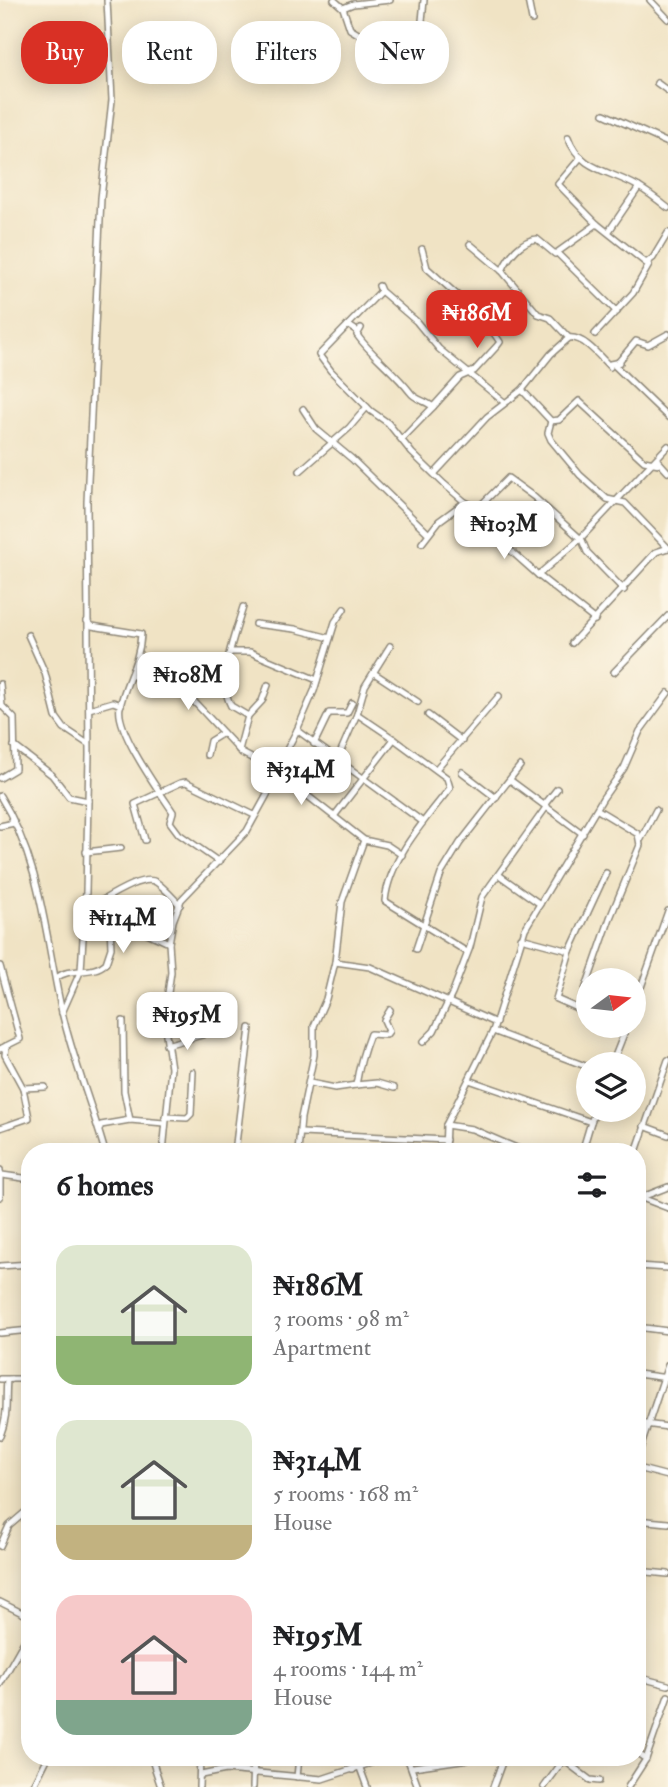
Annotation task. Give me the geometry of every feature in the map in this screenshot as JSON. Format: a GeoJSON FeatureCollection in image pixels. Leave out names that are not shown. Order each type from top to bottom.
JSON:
{"type":"FeatureCollection","features":[{"type":"Feature","properties":{"kind":"street"},"geometry":{"type":"LineString","coordinates":[[62,1013],[83,968],[88,801],[87,621],[91,370],[101,198],[112,100],[107,0]]}},
{"type":"Feature","properties":{"kind":"street"},"geometry":{"type":"LineString","coordinates":[[334,0],[343,8],[350,29],[355,32]]}},
{"type":"Feature","properties":{"kind":"street"},"geometry":{"type":"LineString","coordinates":[[343,8],[353,4],[390,0]]}},
{"type":"Feature","properties":{"kind":"street"},"geometry":{"type":"LineString","coordinates":[[422,21],[424,0]]}},
{"type":"Feature","properties":{"kind":"street"},"geometry":{"type":"LineString","coordinates":[[528,0],[532,20]]}},
{"type":"Feature","properties":{"kind":"street"},"geometry":{"type":"LineString","coordinates":[[650,0],[668,19]]}},
{"type":"Feature","properties":{"kind":"street"},"geometry":{"type":"LineString","coordinates":[[657,83],[668,91]]}},
{"type":"Feature","properties":{"kind":"street"},"geometry":{"type":"LineString","coordinates":[[604,114],[668,144]]}},
{"type":"Feature","properties":{"kind":"street"},"geometry":{"type":"LineString","coordinates":[[568,137],[581,157],[607,175],[639,187],[668,208]]}},
{"type":"Feature","properties":{"kind":"street"},"geometry":{"type":"LineString","coordinates":[[581,157],[558,184],[597,224],[649,265],[633,293],[595,334]]}},
{"type":"Feature","properties":{"kind":"street"},"geometry":{"type":"LineString","coordinates":[[609,231],[639,187]]}},
{"type":"Feature","properties":{"kind":"street"},"geometry":{"type":"LineString","coordinates":[[502,271],[512,254],[533,239],[540,240],[553,254],[597,224]]}},
{"type":"Feature","properties":{"kind":"street"},"geometry":{"type":"LineString","coordinates":[[646,263],[653,258],[668,233]]}},
{"type":"Feature","properties":{"kind":"street"},"geometry":{"type":"LineString","coordinates":[[470,244],[502,271],[538,314],[550,318],[569,338]]}},
{"type":"Feature","properties":{"kind":"street"},"geometry":{"type":"LineString","coordinates":[[402,439],[468,372],[479,367],[500,342],[484,319],[427,268],[422,249]]}},
{"type":"Feature","properties":{"kind":"street"},"geometry":{"type":"LineString","coordinates":[[557,253],[617,312]]}},
{"type":"Feature","properties":{"kind":"street"},"geometry":{"type":"LineString","coordinates":[[504,402],[439,349],[416,321],[380,288],[319,355],[367,407],[402,439],[415,457],[435,472],[465,502],[478,508],[501,542],[595,621]]}},
{"type":"Feature","properties":{"kind":"street"},"geometry":{"type":"LineString","coordinates":[[348,325],[359,329],[364,343],[410,392],[433,407]]}},
{"type":"Feature","properties":{"kind":"street"},"geometry":{"type":"LineString","coordinates":[[667,336],[648,345],[636,341],[623,353],[620,362],[615,366],[668,417]]}},
{"type":"Feature","properties":{"kind":"street"},"geometry":{"type":"LineString","coordinates":[[435,472],[504,402],[522,390],[551,354],[569,338],[575,337],[585,343],[610,367],[610,364],[620,362]]}},
{"type":"Feature","properties":{"kind":"street"},"geometry":{"type":"LineString","coordinates":[[522,390],[551,421]]}},
{"type":"Feature","properties":{"kind":"street"},"geometry":{"type":"LineString","coordinates":[[551,421],[559,420],[579,401],[644,461],[656,462],[668,472]]}},
{"type":"Feature","properties":{"kind":"street"},"geometry":{"type":"LineString","coordinates":[[300,471],[349,428],[367,407]]}},
{"type":"Feature","properties":{"kind":"street"},"geometry":{"type":"LineString","coordinates":[[303,409],[316,429],[352,458],[428,533]]}},
{"type":"Feature","properties":{"kind":"street"},"geometry":{"type":"LineString","coordinates":[[551,421],[548,433],[551,440],[580,475],[614,502],[625,503],[668,548],[656,552],[624,590],[572,643]]}},
{"type":"Feature","properties":{"kind":"street"},"geometry":{"type":"LineString","coordinates":[[538,575],[580,539],[656,462],[668,446]]}},
{"type":"Feature","properties":{"kind":"street"},"geometry":{"type":"LineString","coordinates":[[478,508],[508,478],[534,497],[580,539],[587,552],[624,590]]}},
{"type":"Feature","properties":{"kind":"street"},"geometry":{"type":"LineString","coordinates":[[422,542],[428,533],[465,502]]}},
{"type":"Feature","properties":{"kind":"street"},"geometry":{"type":"LineString","coordinates":[[243,607],[230,652],[227,682],[228,701],[233,708],[248,716]]}},
{"type":"Feature","properties":{"kind":"street"},"geometry":{"type":"LineString","coordinates":[[163,1143],[171,1068],[164,1021],[171,972],[170,930],[188,893],[247,831],[274,782],[276,771],[297,730],[317,680],[330,638],[344,610]]}},
{"type":"Feature","properties":{"kind":"street"},"geometry":{"type":"LineString","coordinates":[[614,672],[668,617]]}},
{"type":"Feature","properties":{"kind":"street"},"geometry":{"type":"LineString","coordinates":[[87,621],[101,628],[141,634],[133,676],[121,705],[128,740],[158,793],[172,810],[170,822],[179,834],[219,862]]}},
{"type":"Feature","properties":{"kind":"street"},"geometry":{"type":"LineString","coordinates":[[255,624],[295,629],[330,638]]}},
{"type":"Feature","properties":{"kind":"street"},"geometry":{"type":"LineString","coordinates":[[28,635],[45,673],[56,717],[64,728],[88,744]]}},
{"type":"Feature","properties":{"kind":"street"},"geometry":{"type":"LineString","coordinates":[[337,760],[357,714],[365,686],[390,646]]}},
{"type":"Feature","properties":{"kind":"street"},"geometry":{"type":"LineString","coordinates":[[230,652],[250,652],[317,680]]}},
{"type":"Feature","properties":{"kind":"street"},"geometry":{"type":"LineString","coordinates":[[374,673],[418,702]]}},
{"type":"Feature","properties":{"kind":"street"},"geometry":{"type":"LineString","coordinates":[[133,676],[187,694],[239,750],[276,771]]}},
{"type":"Feature","properties":{"kind":"street"},"geometry":{"type":"LineString","coordinates":[[0,684],[2,706],[14,718],[16,757],[15,769],[0,778]]}},
{"type":"Feature","properties":{"kind":"street"},"geometry":{"type":"LineString","coordinates":[[239,750],[248,716],[262,701],[268,685]]}},
{"type":"Feature","properties":{"kind":"street"},"geometry":{"type":"LineString","coordinates":[[446,1143],[446,1125],[493,1031],[522,939],[540,904],[624,768],[639,730],[668,693]]}},
{"type":"Feature","properties":{"kind":"street"},"geometry":{"type":"LineString","coordinates":[[436,769],[499,696]]}},
{"type":"Feature","properties":{"kind":"street"},"geometry":{"type":"LineString","coordinates":[[89,709],[113,702],[121,705]]}},
{"type":"Feature","properties":{"kind":"street"},"geometry":{"type":"LineString","coordinates":[[314,744],[329,713],[347,713],[352,703]]}},
{"type":"Feature","properties":{"kind":"street"},"geometry":{"type":"LineString","coordinates":[[357,714],[449,781],[450,788],[423,822],[402,855],[385,901],[423,928],[467,953]]}},
{"type":"Feature","properties":{"kind":"street"},"geometry":{"type":"LineString","coordinates":[[428,715],[462,741]]}},
{"type":"Feature","properties":{"kind":"street"},"geometry":{"type":"LineString","coordinates":[[297,730],[423,822]]}},
{"type":"Feature","properties":{"kind":"street"},"geometry":{"type":"LineString","coordinates":[[207,755],[210,741],[223,733]]}},
{"type":"Feature","properties":{"kind":"street"},"geometry":{"type":"LineString","coordinates":[[335,815],[394,739]]}},
{"type":"Feature","properties":{"kind":"street"},"geometry":{"type":"LineString","coordinates":[[14,746],[52,775],[69,797],[88,801]]}},
{"type":"Feature","properties":{"kind":"street"},"geometry":{"type":"LineString","coordinates":[[16,757],[23,753]]}},
{"type":"Feature","properties":{"kind":"street"},"geometry":{"type":"LineString","coordinates":[[416,949],[441,874],[460,843],[520,766]]}},
{"type":"Feature","properties":{"kind":"street"},"geometry":{"type":"LineString","coordinates":[[462,772],[496,798]]}},
{"type":"Feature","properties":{"kind":"street"},"geometry":{"type":"LineString","coordinates":[[510,780],[583,834]]}},
{"type":"Feature","properties":{"kind":"street"},"geometry":{"type":"LineString","coordinates":[[145,840],[135,804],[186,782],[254,815]]}},
{"type":"Feature","properties":{"kind":"street"},"geometry":{"type":"LineString","coordinates":[[274,782],[298,789],[364,840],[387,845],[402,855]]}},
{"type":"Feature","properties":{"kind":"street"},"geometry":{"type":"LineString","coordinates":[[423,1042],[435,1031],[448,1001],[467,953],[477,910],[557,789]]}},
{"type":"Feature","properties":{"kind":"street"},"geometry":{"type":"LineString","coordinates":[[0,796],[34,867],[62,1013],[103,1143]]}},
{"type":"Feature","properties":{"kind":"street"},"geometry":{"type":"LineString","coordinates":[[0,803],[14,823],[0,826]]}},
{"type":"Feature","properties":{"kind":"street"},"geometry":{"type":"LineString","coordinates":[[598,810],[633,831],[640,839]]}},
{"type":"Feature","properties":{"kind":"street"},"geometry":{"type":"LineString","coordinates":[[593,968],[640,839],[656,810]]}},
{"type":"Feature","properties":{"kind":"street"},"geometry":{"type":"LineString","coordinates":[[300,1143],[301,1118],[310,1083],[314,1026],[323,1011],[335,962],[341,909],[364,840]]}},
{"type":"Feature","properties":{"kind":"street"},"geometry":{"type":"LineString","coordinates":[[86,852],[121,848]]}},
{"type":"Feature","properties":{"kind":"street"},"geometry":{"type":"LineString","coordinates":[[576,1009],[556,999],[570,951],[606,873]]}},
{"type":"Feature","properties":{"kind":"street"},"geometry":{"type":"LineString","coordinates":[[502,874],[540,904]]}},
{"type":"Feature","properties":{"kind":"street"},"geometry":{"type":"LineString","coordinates":[[85,910],[109,900],[124,888],[149,879],[155,881],[180,905]]}},
{"type":"Feature","properties":{"kind":"street"},"geometry":{"type":"LineString","coordinates":[[56,978],[66,972],[83,968],[101,968],[109,957],[109,900]]}},
{"type":"Feature","properties":{"kind":"street"},"geometry":{"type":"LineString","coordinates":[[646,973],[668,911]]}},
{"type":"Feature","properties":{"kind":"street"},"geometry":{"type":"LineString","coordinates":[[131,915],[144,931],[169,943]]}},
{"type":"Feature","properties":{"kind":"street"},"geometry":{"type":"LineString","coordinates":[[522,939],[570,951]]}},
{"type":"Feature","properties":{"kind":"street"},"geometry":{"type":"LineString","coordinates":[[335,962],[370,967],[496,1023]]}},
{"type":"Feature","properties":{"kind":"street"},"geometry":{"type":"LineString","coordinates":[[0,966],[20,1039],[3,1047],[23,1088],[29,1118],[0,1128]]}},
{"type":"Feature","properties":{"kind":"street"},"geometry":{"type":"LineString","coordinates":[[356,1085],[358,1062],[365,1054],[370,1034],[386,1035],[389,1031],[384,1020],[390,1010]]}},
{"type":"Feature","properties":{"kind":"street"},"geometry":{"type":"LineString","coordinates":[[123,1021],[124,1091],[130,1120]]}},
{"type":"Feature","properties":{"kind":"street"},"geometry":{"type":"LineString","coordinates":[[236,1143],[250,1028]]}},
{"type":"Feature","properties":{"kind":"street"},"geometry":{"type":"LineString","coordinates":[[493,1031],[576,1062]]}},
{"type":"Feature","properties":{"kind":"street"},"geometry":{"type":"LineString","coordinates":[[166,1045],[202,1035]]}},
{"type":"Feature","properties":{"kind":"street"},"geometry":{"type":"LineString","coordinates":[[638,1143],[668,1060]]}},
{"type":"Feature","properties":{"kind":"street"},"geometry":{"type":"LineString","coordinates":[[99,1130],[101,1125],[130,1120],[187,1118],[191,1114],[193,1072]]}},
{"type":"Feature","properties":{"kind":"street"},"geometry":{"type":"LineString","coordinates":[[660,1079],[668,1082]]}},
{"type":"Feature","properties":{"kind":"street"},"geometry":{"type":"LineString","coordinates":[[469,1080],[576,1117]]}},
{"type":"Feature","properties":{"kind":"street"},"geometry":{"type":"LineString","coordinates":[[310,1083],[335,1088],[377,1083],[394,1088]]}},
{"type":"Feature","properties":{"kind":"street"},"geometry":{"type":"LineString","coordinates":[[23,1088],[45,1087]]}},
{"type":"Feature","properties":{"kind":"street"},"geometry":{"type":"LineString","coordinates":[[585,1143],[591,1122]]}},
{"type":"Feature","properties":{"kind":"street"},"geometry":{"type":"LineString","coordinates":[[446,1125],[472,1129],[505,1143]]}},
{"type":"Feature","properties":{"kind":"street"},"geometry":{"type":"LineString","coordinates":[[643,1126],[668,1135]]}},
{"type":"Feature","properties":{"kind":"street"},"geometry":{"type":"LineString","coordinates":[[302,1133],[446,1140]]}},
{"type":"Feature","properties":{"kind":"street"},"geometry":{"type":"LineString","coordinates":[[0,1197],[1,1172],[21,1177]]}},
{"type":"Feature","properties":{"kind":"street"},"geometry":{"type":"LineString","coordinates":[[646,1195],[668,1187]]}},
{"type":"Feature","properties":{"kind":"street"},"geometry":{"type":"LineString","coordinates":[[646,1200],[668,1208]]}},
{"type":"Feature","properties":{"kind":"street"},"geometry":{"type":"LineString","coordinates":[[0,1266],[21,1265]]}},
{"type":"Feature","properties":{"kind":"street"},"geometry":{"type":"LineString","coordinates":[[646,1267],[668,1268]]}},
{"type":"Feature","properties":{"kind":"street"},"geometry":{"type":"LineString","coordinates":[[646,1328],[668,1331]]}},
{"type":"Feature","properties":{"kind":"street"},"geometry":{"type":"LineString","coordinates":[[0,1333],[21,1331]]}},
{"type":"Feature","properties":{"kind":"street"},"geometry":{"type":"LineString","coordinates":[[668,1366],[646,1425],[668,1427]]}},
{"type":"Feature","properties":{"kind":"street"},"geometry":{"type":"LineString","coordinates":[[646,1375],[665,1378]]}},
{"type":"Feature","properties":{"kind":"street"},"geometry":{"type":"LineString","coordinates":[[0,1379],[21,1379]]}},
{"type":"Feature","properties":{"kind":"street"},"geometry":{"type":"LineString","coordinates":[[0,1436],[8,1414],[7,1380],[11,1380]]}},
{"type":"Feature","properties":{"kind":"street"},"geometry":{"type":"LineString","coordinates":[[646,1470],[668,1476]]}},
{"type":"Feature","properties":{"kind":"street"},"geometry":{"type":"LineString","coordinates":[[0,1546],[9,1526],[21,1516]]}},
{"type":"Feature","properties":{"kind":"street"},"geometry":{"type":"LineString","coordinates":[[646,1521],[668,1523]]}},
{"type":"Feature","properties":{"kind":"street"},"geometry":{"type":"LineString","coordinates":[[646,1572],[668,1574]]}},
{"type":"Feature","properties":{"kind":"street"},"geometry":{"type":"LineString","coordinates":[[0,1602],[21,1612]]}},
{"type":"Feature","properties":{"kind":"street"},"geometry":{"type":"LineString","coordinates":[[0,1684],[21,1647]]}},
{"type":"Feature","properties":{"kind":"street"},"geometry":{"type":"LineString","coordinates":[[646,1679],[668,1685]]}},
{"type":"Feature","properties":{"kind":"street"},"geometry":{"type":"LineString","coordinates":[[646,1759],[668,1696]]}},
{"type":"Feature","properties":{"kind":"street"},"geometry":{"type":"LineString","coordinates":[[33,1787],[44,1766]]}},
{"type":"Feature","properties":{"kind":"street"},"geometry":{"type":"LineString","coordinates":[[154,1766],[162,1787]]}},
{"type":"Feature","properties":{"kind":"street"},"geometry":{"type":"LineString","coordinates":[[199,1787],[200,1766]]}},
{"type":"Feature","properties":{"kind":"street"},"geometry":{"type":"LineString","coordinates":[[253,1787],[255,1766]]}},
{"type":"Feature","properties":{"kind":"street"},"geometry":{"type":"LineString","coordinates":[[297,1777],[298,1766]]}},
{"type":"Feature","properties":{"kind":"street"},"geometry":{"type":"LineString","coordinates":[[356,1766],[367,1787]]}},
{"type":"Feature","properties":{"kind":"street"},"geometry":{"type":"LineString","coordinates":[[201,1775],[226,1770],[322,1779],[364,1766]]}},
{"type":"Feature","properties":{"kind":"street"},"geometry":{"type":"LineString","coordinates":[[418,1787],[413,1767],[420,1766]]}},
{"type":"Feature","properties":{"kind":"street"},"geometry":{"type":"LineString","coordinates":[[493,1787],[501,1766]]}},
{"type":"Feature","properties":{"kind":"street"},"geometry":{"type":"LineString","coordinates":[[544,1787],[560,1766]]}},
{"type":"Feature","properties":{"kind":"street"},"geometry":{"type":"LineString","coordinates":[[574,1766],[590,1780],[599,1781]]}},
{"type":"Feature","properties":{"kind":"street"},"geometry":{"type":"LineString","coordinates":[[628,1787],[642,1766]]}}]}
